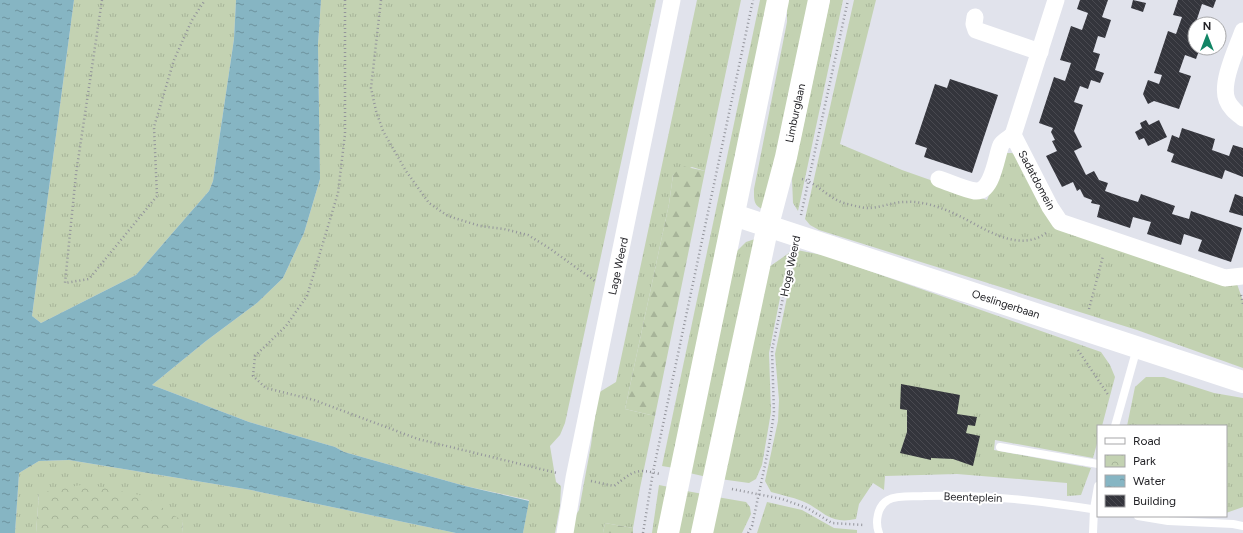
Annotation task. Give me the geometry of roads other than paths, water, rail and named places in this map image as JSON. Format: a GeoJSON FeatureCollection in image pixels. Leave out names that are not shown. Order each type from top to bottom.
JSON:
{"type":"FeatureCollection","features":[{"type":"Feature","properties":{"kind":"main road"},"geometry":{"type":"LineString","coordinates":[[668,533],[778,0]]}},
{"type":"Feature","properties":{"kind":"main road","name":"Limburglaan"},"geometry":{"type":"LineString","coordinates":[[768,225],[786,157],[819,0]]}},
{"type":"Feature","properties":{"kind":"main road","name":"Oeslingerbaan"},"geometry":{"type":"LineString","coordinates":[[734,215],[1243,382]]}},
{"type":"Feature","properties":{"kind":"main road"},"geometry":{"type":"LineString","coordinates":[[702,533],[768,225]]}},
{"type":"Feature","properties":{"kind":"street","name":"Lage Weerd"},"geometry":{"type":"LineString","coordinates":[[565,533],[574,478],[672,0]]}},
{"type":"Feature","properties":{"kind":"street"},"geometry":{"type":"LineString","coordinates":[[939,179],[976,191],[983,189],[988,184],[1002,143],[1013,135],[1056,0]]}},
{"type":"Feature","properties":{"kind":"street"},"geometry":{"type":"LineString","coordinates":[[975,18],[974,24],[976,30],[1040,52]]}},
{"type":"Feature","properties":{"kind":"street"},"geometry":{"type":"LineString","coordinates":[[1243,31],[1225,88],[1226,99],[1233,110],[1243,118]]}},
{"type":"Feature","properties":{"kind":"street","name":"Sadatdomein"},"geometry":{"type":"LineString","coordinates":[[1013,135],[1050,207],[1060,222],[1225,278],[1243,276]]}},
{"type":"Feature","properties":{"kind":"lane"},"geometry":{"type":"LineString","coordinates":[[1115,425],[1137,346]]}},
{"type":"Feature","properties":{"kind":"lane"},"geometry":{"type":"LineString","coordinates":[[1000,447],[1097,464]]}},
{"type":"Feature","properties":{"kind":"lane","name":"Beenteplein"},"geometry":{"type":"LineString","coordinates":[[878,530],[880,508],[888,500],[900,497],[963,495],[1002,497],[1028,499],[1096,509]]}},
{"type":"Feature","properties":{"kind":"lane"},"geometry":{"type":"LineString","coordinates":[[1093,533],[1097,498]]}},
{"type":"Feature","properties":{"kind":"lane"},"geometry":{"type":"LineString","coordinates":[[1144,517],[1168,521],[1233,524],[1243,526]]}},
{"type":"Feature","properties":{"kind":"water"},"geometry":{"type":"Polygon","coordinates":[[[0,0],[74,0],[32,316],[41,323],[136,275],[209,191],[213,181],[234,39],[236,0],[321,0],[318,44],[320,179],[304,233],[283,278],[257,303],[206,341],[152,385],[249,422],[335,447],[344,452],[465,486],[529,501],[523,533],[456,533],[251,490],[69,460],[39,461],[19,473],[15,533],[0,533],[0,0]]]}}]}
